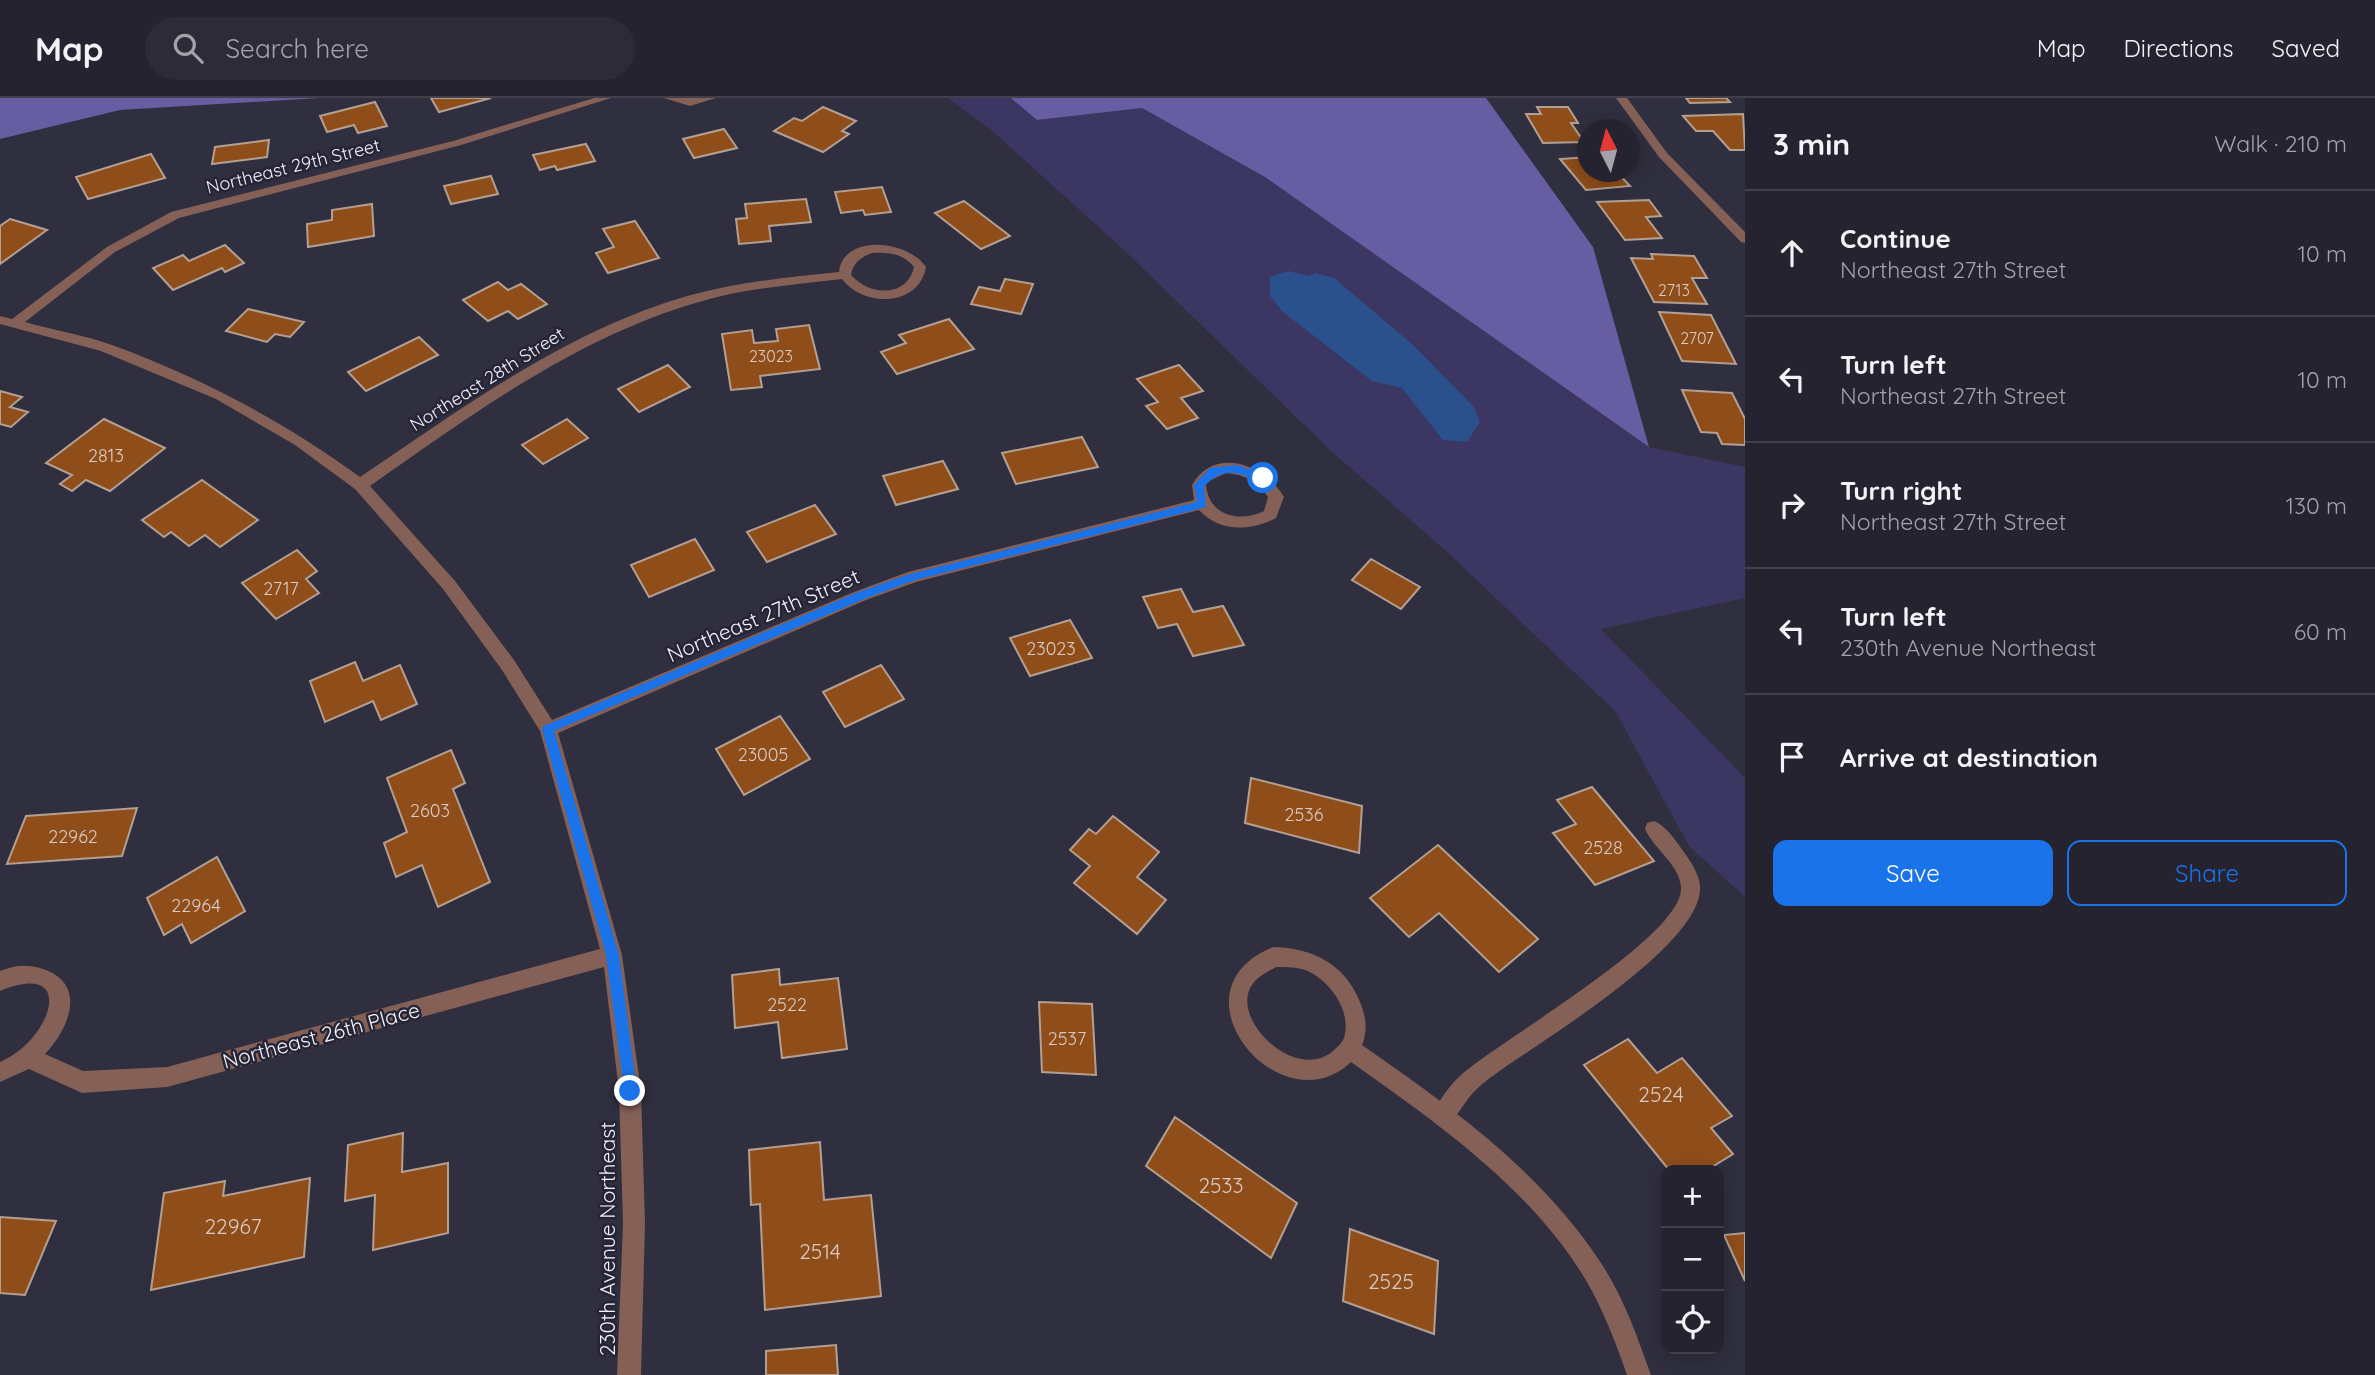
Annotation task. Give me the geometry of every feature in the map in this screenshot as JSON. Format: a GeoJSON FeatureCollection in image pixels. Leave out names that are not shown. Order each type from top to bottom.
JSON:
{"type":"FeatureCollection","features":[{"type":"Feature","properties":{"kind":"street","name":"Northeast 29th Street"},"geometry":{"type":"LineString","coordinates":[[7,322],[110,248],[144,228],[175,215],[457,143],[606,98]]}},
{"type":"Feature","properties":{"kind":"street"},"geometry":{"type":"LineString","coordinates":[[669,98],[690,103],[711,98]]}},
{"type":"Feature","properties":{"kind":"street"},"geometry":{"type":"LineString","coordinates":[[1621,98],[1663,155],[1745,239]]}},
{"type":"Feature","properties":{"kind":"street"},"geometry":{"type":"LineString","coordinates":[[870,249],[896,249],[916,260],[920,267],[917,282],[910,288],[889,295],[877,295],[855,288],[845,275],[850,259],[870,249]]}},
{"type":"Feature","properties":{"kind":"street","name":"Northeast 28th Street"},"geometry":{"type":"LineString","coordinates":[[360,485],[509,383],[578,344],[638,317],[743,287],[845,275]]}},
{"type":"Feature","properties":{"kind":"street","name":"230th Avenue Northeast"},"geometry":{"type":"LineString","coordinates":[[7,322],[106,348],[221,397],[300,441],[360,485],[449,585],[508,664],[548,729],[612,955],[630,1091],[634,1223],[629,1375]]}},
{"type":"Feature","properties":{"kind":"street"},"geometry":{"type":"LineString","coordinates":[[1225,468],[1251,472],[1263,478],[1276,497],[1271,514],[1250,524],[1223,520],[1202,504],[1199,485],[1204,477],[1225,468]]}},
{"type":"Feature","properties":{"kind":"street","name":"Northeast 27th Street"},"geometry":{"type":"LineString","coordinates":[[548,729],[860,596],[914,576],[1202,504]]}},
{"type":"Feature","properties":{"kind":"street"},"geometry":{"type":"LineString","coordinates":[[1444,1114],[1468,1082],[1636,961],[1673,928],[1689,903],[1692,890],[1688,875],[1654,829]]}},
{"type":"Feature","properties":{"kind":"street","name":"Northeast 26th Place"},"geometry":{"type":"LineString","coordinates":[[29,1058],[82,1082],[166,1077],[612,955]]}},
{"type":"Feature","properties":{"kind":"street"},"geometry":{"type":"LineString","coordinates":[[1273,957],[1293,957],[1313,963],[1331,975],[1345,992],[1354,1012],[1355,1031],[1350,1049],[1338,1063],[1320,1070],[1299,1071],[1278,1064],[1260,1050],[1246,1033],[1238,1013],[1238,993],[1244,977],[1257,964],[1273,957]]}},
{"type":"Feature","properties":{"kind":"street"},"geometry":{"type":"LineString","coordinates":[[0,981],[26,974],[44,976],[56,986],[61,1002],[58,1020],[47,1040],[29,1058],[0,1072]]}},
{"type":"Feature","properties":{"kind":"street"},"geometry":{"type":"LineString","coordinates":[[1350,1049],[1444,1114],[1525,1186],[1576,1242],[1608,1292],[1639,1375]]}},
{"type":"Feature","properties":{"kind":"shaded area"},"geometry":{"type":"Polygon","coordinates":[[[0,98],[320,98],[120,110],[0,139],[0,98]]]}},
{"type":"Feature","properties":{"kind":"shaded area"},"geometry":{"type":"Polygon","coordinates":[[[948,98],[1011,98],[1037,120],[1142,108],[1265,176],[1649,447],[1745,467],[1745,598],[1601,629],[1745,778],[1745,897],[1689,846],[1615,711],[1445,550],[1331,451],[1124,250],[990,129],[948,98]]]}},
{"type":"Feature","properties":{"kind":"shaded area"},"geometry":{"type":"Polygon","coordinates":[[[1011,98],[1486,98],[1593,247],[1649,447],[1265,177],[1142,108],[1037,120],[1011,98]]]}},
{"type":"Feature","properties":{"kind":"water"},"geometry":{"type":"Polygon","coordinates":[[[1288,271],[1309,276],[1316,273],[1334,278],[1412,344],[1474,407],[1480,422],[1467,442],[1443,440],[1402,388],[1372,381],[1283,312],[1270,296],[1270,277],[1288,271]]]}},
{"type":"Feature","properties":{"kind":"building"},"geometry":{"type":"Polygon","coordinates":[[[431,98],[491,98],[439,112],[431,98]]]}},
{"type":"Feature","properties":{"kind":"building"},"geometry":{"type":"Polygon","coordinates":[[[1686,98],[1726,98],[1730,102],[1690,103],[1686,98]]]}},
{"type":"Feature","properties":{"kind":"building"},"geometry":{"type":"Polygon","coordinates":[[[375,102],[387,126],[358,133],[354,125],[327,132],[320,116],[375,102]]]}},
{"type":"Feature","properties":{"kind":"building"},"geometry":{"type":"Polygon","coordinates":[[[823,107],[856,121],[842,131],[849,134],[823,152],[774,131],[794,118],[802,121],[823,107]]]}},
{"type":"Feature","properties":{"kind":"building"},"geometry":{"type":"Polygon","coordinates":[[[1537,107],[1568,107],[1577,121],[1571,123],[1577,132],[1577,142],[1543,143],[1526,114],[1541,114],[1537,107]]]}},
{"type":"Feature","properties":{"kind":"building"},"geometry":{"type":"Polygon","coordinates":[[[1743,114],[1745,150],[1730,150],[1713,131],[1696,131],[1683,116],[1743,114]]]}},
{"type":"Feature","properties":{"kind":"building"},"geometry":{"type":"Polygon","coordinates":[[[724,129],[737,148],[694,158],[683,139],[724,129]]]}},
{"type":"Feature","properties":{"kind":"building"},"geometry":{"type":"Polygon","coordinates":[[[269,140],[267,157],[212,164],[215,147],[269,140]]]}},
{"type":"Feature","properties":{"kind":"building"},"geometry":{"type":"Polygon","coordinates":[[[586,144],[595,161],[557,170],[555,166],[540,170],[533,155],[586,144]]]}},
{"type":"Feature","properties":{"kind":"building"},"geometry":{"type":"Polygon","coordinates":[[[151,154],[165,178],[88,199],[76,177],[151,154]]]}},
{"type":"Feature","properties":{"kind":"building"},"geometry":{"type":"Polygon","coordinates":[[[1577,158],[1577,179],[1560,159],[1577,158]]]}},
{"type":"Feature","properties":{"kind":"building"},"geometry":{"type":"Polygon","coordinates":[[[491,176],[498,194],[451,204],[444,186],[491,176]]]}},
{"type":"Feature","properties":{"kind":"building"},"geometry":{"type":"Polygon","coordinates":[[[1579,182],[1626,182],[1630,186],[1586,190],[1579,182]]]}},
{"type":"Feature","properties":{"kind":"building"},"geometry":{"type":"Polygon","coordinates":[[[882,187],[891,212],[865,215],[863,210],[841,213],[835,192],[882,187]]]}},
{"type":"Feature","properties":{"kind":"building"},"geometry":{"type":"Polygon","coordinates":[[[806,199],[811,222],[769,226],[771,241],[739,244],[736,219],[747,218],[745,204],[806,199]]]}},
{"type":"Feature","properties":{"kind":"building"},"geometry":{"type":"Polygon","coordinates":[[[1649,200],[1661,216],[1646,217],[1662,238],[1625,240],[1597,202],[1649,200]]]}},
{"type":"Feature","properties":{"kind":"building"},"geometry":{"type":"Polygon","coordinates":[[[964,201],[1010,236],[981,249],[935,213],[964,201]]]}},
{"type":"Feature","properties":{"kind":"building"},"geometry":{"type":"Polygon","coordinates":[[[372,204],[374,236],[308,247],[307,224],[332,220],[332,210],[372,204]]]}},
{"type":"Feature","properties":{"kind":"building"},"geometry":{"type":"Polygon","coordinates":[[[10,219],[47,230],[0,264],[0,226],[10,219]]]}},
{"type":"Feature","properties":{"kind":"building"},"geometry":{"type":"Polygon","coordinates":[[[635,221],[659,258],[608,273],[596,253],[614,247],[603,229],[635,221]]]}},
{"type":"Feature","properties":{"kind":"building"},"geometry":{"type":"Polygon","coordinates":[[[225,245],[244,263],[225,272],[222,268],[173,290],[153,268],[183,255],[189,261],[225,245]]]}},
{"type":"Feature","properties":{"kind":"building"},"geometry":{"type":"Polygon","coordinates":[[[1651,254],[1694,256],[1707,278],[1692,278],[1707,304],[1654,302],[1631,258],[1653,259],[1651,254]]]}},
{"type":"Feature","properties":{"kind":"building"},"geometry":{"type":"Polygon","coordinates":[[[1005,279],[1033,284],[1021,314],[971,304],[979,287],[1000,291],[1005,279]]]}},
{"type":"Feature","properties":{"kind":"building"},"geometry":{"type":"Polygon","coordinates":[[[498,282],[508,290],[521,284],[547,304],[518,319],[508,311],[488,321],[463,300],[498,282]]]}},
{"type":"Feature","properties":{"kind":"building"},"geometry":{"type":"Polygon","coordinates":[[[248,309],[304,322],[290,337],[275,334],[267,342],[226,331],[248,309]]]}},
{"type":"Feature","properties":{"kind":"building"},"geometry":{"type":"Polygon","coordinates":[[[1659,312],[1711,315],[1736,364],[1682,361],[1659,312]]]}},
{"type":"Feature","properties":{"kind":"building"},"geometry":{"type":"Polygon","coordinates":[[[949,319],[974,349],[897,374],[881,352],[906,343],[899,335],[949,319]]]}},
{"type":"Feature","properties":{"kind":"building"},"geometry":{"type":"Polygon","coordinates":[[[809,325],[820,369],[760,376],[762,387],[731,390],[722,334],[752,330],[754,343],[778,341],[776,329],[809,325]]]}},
{"type":"Feature","properties":{"kind":"building"},"geometry":{"type":"Polygon","coordinates":[[[419,337],[438,355],[366,391],[348,372],[419,337]]]}},
{"type":"Feature","properties":{"kind":"building"},"geometry":{"type":"Polygon","coordinates":[[[668,365],[690,387],[639,412],[618,389],[668,365]]]}},
{"type":"Feature","properties":{"kind":"building"},"geometry":{"type":"Polygon","coordinates":[[[1179,365],[1203,391],[1181,398],[1198,418],[1167,429],[1146,406],[1158,402],[1137,379],[1179,365]]]}},
{"type":"Feature","properties":{"kind":"building"},"geometry":{"type":"Polygon","coordinates":[[[1682,390],[1732,393],[1745,419],[1745,445],[1722,444],[1717,433],[1701,432],[1682,390]]]}},
{"type":"Feature","properties":{"kind":"building"},"geometry":{"type":"Polygon","coordinates":[[[0,391],[22,397],[10,407],[28,412],[11,427],[0,424],[0,391]]]}},
{"type":"Feature","properties":{"kind":"building"},"geometry":{"type":"Polygon","coordinates":[[[104,419],[165,448],[110,491],[86,480],[72,491],[60,484],[72,475],[46,463],[104,419]]]}},
{"type":"Feature","properties":{"kind":"building"},"geometry":{"type":"Polygon","coordinates":[[[567,419],[588,438],[543,464],[522,445],[567,419]]]}},
{"type":"Feature","properties":{"kind":"building"},"geometry":{"type":"Polygon","coordinates":[[[1082,437],[1098,467],[1016,484],[1002,453],[1082,437]]]}},
{"type":"Feature","properties":{"kind":"building"},"geometry":{"type":"Polygon","coordinates":[[[943,461],[958,489],[896,505],[883,476],[943,461]]]}},
{"type":"Feature","properties":{"kind":"building"},"geometry":{"type":"Polygon","coordinates":[[[202,480],[258,520],[220,547],[205,535],[189,546],[171,532],[164,537],[142,520],[202,480]]]}},
{"type":"Feature","properties":{"kind":"building"},"geometry":{"type":"Polygon","coordinates":[[[815,505],[836,534],[767,562],[747,532],[815,505]]]}},
{"type":"Feature","properties":{"kind":"building"},"geometry":{"type":"Polygon","coordinates":[[[695,539],[714,570],[649,597],[631,565],[695,539]]]}},
{"type":"Feature","properties":{"kind":"building"},"geometry":{"type":"Polygon","coordinates":[[[297,550],[317,571],[306,579],[319,593],[276,619],[242,583],[297,550]]]}},
{"type":"Feature","properties":{"kind":"building"},"geometry":{"type":"Polygon","coordinates":[[[1371,559],[1420,587],[1401,609],[1352,580],[1371,559]]]}},
{"type":"Feature","properties":{"kind":"building"},"geometry":{"type":"Polygon","coordinates":[[[1181,589],[1193,612],[1223,606],[1244,645],[1193,656],[1177,624],[1158,628],[1143,597],[1181,589]]]}},
{"type":"Feature","properties":{"kind":"building"},"geometry":{"type":"Polygon","coordinates":[[[1070,620],[1092,658],[1030,676],[1010,638],[1070,620]]]}},
{"type":"Feature","properties":{"kind":"building"},"geometry":{"type":"Polygon","coordinates":[[[355,662],[363,681],[400,665],[417,704],[381,720],[373,701],[325,722],[310,681],[355,662]]]}},
{"type":"Feature","properties":{"kind":"building"},"geometry":{"type":"Polygon","coordinates":[[[881,665],[904,699],[845,727],[823,692],[881,665]]]}},
{"type":"Feature","properties":{"kind":"building"},"geometry":{"type":"Polygon","coordinates":[[[780,716],[810,759],[744,795],[716,749],[780,716]]]}},
{"type":"Feature","properties":{"kind":"building"},"geometry":{"type":"Polygon","coordinates":[[[451,750],[465,783],[453,789],[490,882],[438,907],[422,865],[396,877],[384,843],[407,832],[387,778],[451,750]]]}},
{"type":"Feature","properties":{"kind":"building"},"geometry":{"type":"Polygon","coordinates":[[[1251,778],[1362,806],[1359,853],[1245,823],[1251,778]]]}},
{"type":"Feature","properties":{"kind":"building"},"geometry":{"type":"Polygon","coordinates":[[[1592,787],[1654,861],[1595,885],[1553,833],[1576,824],[1557,800],[1592,787]]]}},
{"type":"Feature","properties":{"kind":"building"},"geometry":{"type":"Polygon","coordinates":[[[137,808],[122,856],[7,864],[26,816],[137,808]]]}},
{"type":"Feature","properties":{"kind":"building"},"geometry":{"type":"Polygon","coordinates":[[[1113,816],[1159,852],[1137,877],[1166,900],[1137,934],[1074,883],[1090,866],[1070,850],[1089,829],[1096,834],[1113,816]]]}},
{"type":"Feature","properties":{"kind":"building"},"geometry":{"type":"Polygon","coordinates":[[[1438,845],[1538,939],[1499,972],[1439,913],[1409,937],[1370,898],[1438,845]]]}},
{"type":"Feature","properties":{"kind":"building"},"geometry":{"type":"Polygon","coordinates":[[[217,857],[245,911],[191,943],[182,924],[164,935],[147,898],[217,857]]]}},
{"type":"Feature","properties":{"kind":"building"},"geometry":{"type":"Polygon","coordinates":[[[779,969],[780,985],[838,978],[847,1049],[782,1058],[778,1022],[735,1028],[732,975],[779,969]]]}},
{"type":"Feature","properties":{"kind":"building"},"geometry":{"type":"Polygon","coordinates":[[[1039,1002],[1092,1004],[1096,1075],[1042,1072],[1039,1002]]]}},
{"type":"Feature","properties":{"kind":"building"},"geometry":{"type":"Polygon","coordinates":[[[1628,1039],[1657,1073],[1682,1058],[1732,1116],[1711,1128],[1733,1154],[1715,1165],[1665,1165],[1584,1065],[1628,1039]]]}},
{"type":"Feature","properties":{"kind":"building"},"geometry":{"type":"Polygon","coordinates":[[[1175,1117],[1297,1203],[1271,1258],[1146,1166],[1175,1117]]]}},
{"type":"Feature","properties":{"kind":"building"},"geometry":{"type":"Polygon","coordinates":[[[403,1133],[402,1172],[448,1163],[448,1233],[373,1250],[375,1195],[345,1201],[348,1145],[403,1133]]]}},
{"type":"Feature","properties":{"kind":"building"},"geometry":{"type":"Polygon","coordinates":[[[820,1142],[824,1200],[871,1195],[881,1296],[765,1310],[760,1204],[751,1205],[749,1150],[820,1142]]]}},
{"type":"Feature","properties":{"kind":"building"},"geometry":{"type":"Polygon","coordinates":[[[310,1178],[304,1257],[151,1290],[164,1193],[225,1181],[223,1196],[310,1178]]]}},
{"type":"Feature","properties":{"kind":"building"},"geometry":{"type":"Polygon","coordinates":[[[0,1217],[56,1221],[25,1295],[0,1293],[0,1217]]]}},
{"type":"Feature","properties":{"kind":"building"},"geometry":{"type":"Polygon","coordinates":[[[1350,1229],[1438,1261],[1434,1334],[1343,1301],[1350,1229]]]}},
{"type":"Feature","properties":{"kind":"building"},"geometry":{"type":"Polygon","coordinates":[[[1745,1233],[1745,1281],[1724,1235],[1745,1233]]]}},
{"type":"Feature","properties":{"kind":"building"},"geometry":{"type":"Polygon","coordinates":[[[836,1345],[838,1375],[766,1375],[766,1351],[836,1345]]]}},
{"type":"Feature","properties":{"kind":"route"},"geometry":{"type":"LineString","coordinates":[[630,1091],[612,955],[548,729],[860,596],[914,576],[1202,504],[1198,494],[1199,485],[1204,477],[1213,471],[1238,468],[1263,478]]}}]}
